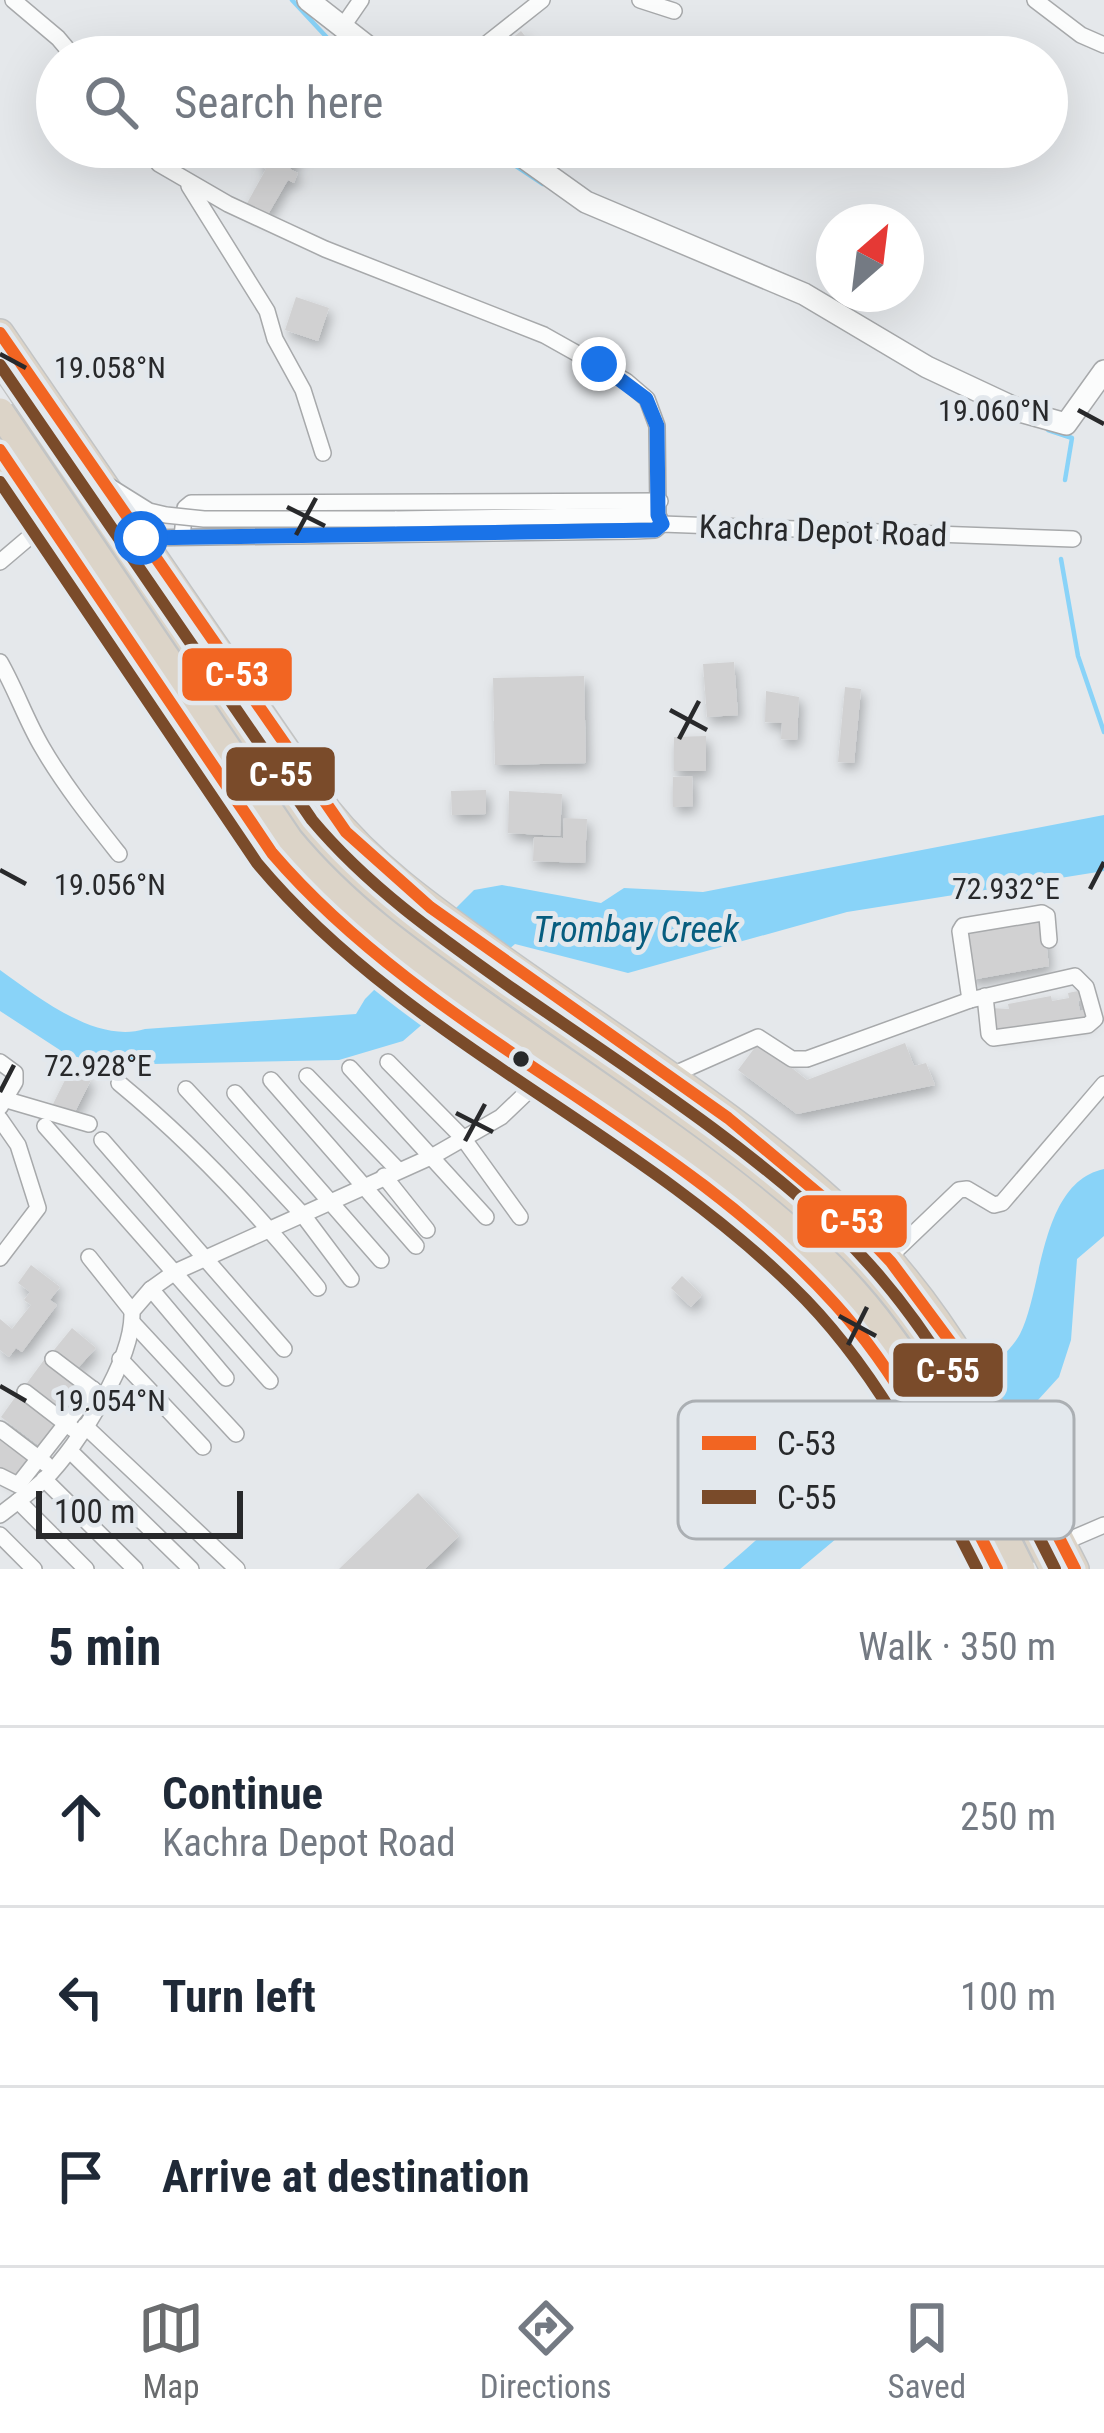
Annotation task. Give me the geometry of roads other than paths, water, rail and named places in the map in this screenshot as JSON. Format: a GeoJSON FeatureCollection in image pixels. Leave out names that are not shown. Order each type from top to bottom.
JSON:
{"type":"FeatureCollection","features":[{"type":"Feature","properties":{"kind":"highway"},"geometry":{"type":"LineString","coordinates":[[0,333],[327,810],[370,860],[764,1147],[854,1223],[888,1258],[955,1346],[986,1401]]}},
{"type":"Feature","properties":{"kind":"highway"},"geometry":{"type":"LineString","coordinates":[[3,363],[312,822],[339,855],[398,908],[754,1162],[841,1236],[907,1310],[966,1401]]}},
{"type":"Feature","properties":{"kind":"highway"},"geometry":{"type":"LineString","coordinates":[[0,412],[289,840],[317,874],[380,932],[736,1185],[820,1258],[884,1328],[930,1401]]}},
{"type":"Feature","properties":{"kind":"highway"},"geometry":{"type":"LineString","coordinates":[[0,450],[272,853],[332,920],[723,1202],[838,1306],[905,1401]]}},
{"type":"Feature","properties":{"kind":"highway"},"geometry":{"type":"LineString","coordinates":[[723,1202],[764,1147]]}},
{"type":"Feature","properties":{"kind":"highway"},"geometry":{"type":"LineString","coordinates":[[982,1539],[997,1569]]}},
{"type":"Feature","properties":{"kind":"highway"},"geometry":{"type":"LineString","coordinates":[[1005,1539],[1021,1569]]}},
{"type":"Feature","properties":{"kind":"highway"},"geometry":{"type":"LineString","coordinates":[[1058,1556],[1075,1569]]}},
{"type":"Feature","properties":{"kind":"street"},"geometry":{"type":"LineString","coordinates":[[13,0],[56,36]]}},
{"type":"Feature","properties":{"kind":"street"},"geometry":{"type":"LineString","coordinates":[[308,0],[351,36]]}},
{"type":"Feature","properties":{"kind":"street"},"geometry":{"type":"LineString","coordinates":[[341,29],[361,0]]}},
{"type":"Feature","properties":{"kind":"street"},"geometry":{"type":"LineString","coordinates":[[497,36],[542,0]]}},
{"type":"Feature","properties":{"kind":"street"},"geometry":{"type":"LineString","coordinates":[[640,0],[674,11]]}},
{"type":"Feature","properties":{"kind":"street"},"geometry":{"type":"LineString","coordinates":[[1035,0],[1081,35],[1104,45]]}},
{"type":"Feature","properties":{"kind":"street"},"geometry":{"type":"LineString","coordinates":[[165,168],[188,184],[325,250],[544,335],[626,381],[646,399],[657,426],[660,513]]}},
{"type":"Feature","properties":{"kind":"street"},"geometry":{"type":"LineString","coordinates":[[538,168],[586,202],[804,294],[927,367],[1023,412],[1066,424],[1104,371]]}},
{"type":"Feature","properties":{"kind":"street"},"geometry":{"type":"LineString","coordinates":[[188,184],[267,311],[275,339],[303,390],[323,453]]}},
{"type":"Feature","properties":{"kind":"street"},"geometry":{"type":"LineString","coordinates":[[3,363],[101,482],[149,511],[204,519],[660,513]]}},
{"type":"Feature","properties":{"kind":"street"},"geometry":{"type":"LineString","coordinates":[[182,537],[184,508],[190,502],[660,513]]}},
{"type":"Feature","properties":{"kind":"street","name":"Kachra Depot Road"},"geometry":{"type":"LineString","coordinates":[[141,538],[635,531],[655,530],[660,513],[1073,539]]}},
{"type":"Feature","properties":{"kind":"street"},"geometry":{"type":"LineString","coordinates":[[0,562],[33,534]]}},
{"type":"Feature","properties":{"kind":"street"},"geometry":{"type":"LineString","coordinates":[[82,576],[141,538]]}},
{"type":"Feature","properties":{"kind":"street"},"geometry":{"type":"LineString","coordinates":[[0,662],[40,744],[119,854]]}},
{"type":"Feature","properties":{"kind":"street"},"geometry":{"type":"LineString","coordinates":[[667,1077],[758,1037],[792,1059],[807,1060],[978,998],[1075,976],[1086,987],[1095,1019],[1088,1025],[993,1038],[989,1034],[978,998],[960,931],[963,926],[1042,913],[1047,916],[1049,940]]}},
{"type":"Feature","properties":{"kind":"street"},"geometry":{"type":"LineString","coordinates":[[0,1062],[15,1073],[3,1104],[89,1124]]}},
{"type":"Feature","properties":{"kind":"street"},"geometry":{"type":"LineString","coordinates":[[388,1062],[463,1138],[520,1217]]}},
{"type":"Feature","properties":{"kind":"street"},"geometry":{"type":"LineString","coordinates":[[350,1068],[486,1217]]}},
{"type":"Feature","properties":{"kind":"street"},"geometry":{"type":"LineString","coordinates":[[86,1569],[7,1505],[45,1469],[77,1428],[120,1359],[133,1331],[132,1317],[152,1288],[175,1272],[433,1156],[512,1108],[545,1075]]}},
{"type":"Feature","properties":{"kind":"street"},"geometry":{"type":"LineString","coordinates":[[307,1076],[391,1173],[427,1230]]}},
{"type":"Feature","properties":{"kind":"street"},"geometry":{"type":"LineString","coordinates":[[271,1080],[416,1246]]}},
{"type":"Feature","properties":{"kind":"street"},"geometry":{"type":"LineString","coordinates":[[119,1083],[172,1127],[271,1229],[318,1288]]}},
{"type":"Feature","properties":{"kind":"street"},"geometry":{"type":"LineString","coordinates":[[888,1258],[959,1190],[967,1189],[994,1205],[1002,1203],[1104,1084]]}},
{"type":"Feature","properties":{"kind":"street"},"geometry":{"type":"LineString","coordinates":[[186,1089],[303,1215],[351,1279]]}},
{"type":"Feature","properties":{"kind":"street"},"geometry":{"type":"LineString","coordinates":[[235,1093],[381,1260]]}},
{"type":"Feature","properties":{"kind":"street"},"geometry":{"type":"LineString","coordinates":[[0,1119],[18,1145],[38,1208],[3,1249]]}},
{"type":"Feature","properties":{"kind":"street"},"geometry":{"type":"LineString","coordinates":[[45,1126],[270,1381]]}},
{"type":"Feature","properties":{"kind":"street"},"geometry":{"type":"LineString","coordinates":[[102,1140],[284,1349]]}},
{"type":"Feature","properties":{"kind":"street"},"geometry":{"type":"LineString","coordinates":[[89,1257],[132,1317],[236,1434]]}},
{"type":"Feature","properties":{"kind":"street"},"geometry":{"type":"LineString","coordinates":[[152,1288],[226,1378]]}},
{"type":"Feature","properties":{"kind":"street"},"geometry":{"type":"LineString","coordinates":[[53,1359],[97,1393]]}},
{"type":"Feature","properties":{"kind":"street"},"geometry":{"type":"LineString","coordinates":[[120,1359],[203,1448]]}},
{"type":"Feature","properties":{"kind":"street"},"geometry":{"type":"LineString","coordinates":[[25,1392],[77,1428],[237,1569]]}},
{"type":"Feature","properties":{"kind":"street"},"geometry":{"type":"LineString","coordinates":[[0,1476],[16,1487],[45,1469],[70,1450],[77,1428]]}},
{"type":"Feature","properties":{"kind":"street"},"geometry":{"type":"LineString","coordinates":[[0,1429],[45,1469],[134,1569]]}},
{"type":"Feature","properties":{"kind":"street"},"geometry":{"type":"LineString","coordinates":[[70,1450],[191,1569]]}},
{"type":"Feature","properties":{"kind":"street"},"geometry":{"type":"LineString","coordinates":[[1058,1556],[1104,1525]]}},
{"type":"Feature","properties":{"kind":"street"},"geometry":{"type":"LineString","coordinates":[[0,1535],[34,1569]]}},
{"type":"Feature","properties":{"kind":"water","name":"Trombay Creek"},"geometry":{"type":"Polygon","coordinates":[[[1104,815],[1104,871],[847,912],[628,973],[515,944],[403,1041],[339,1060],[107,1065],[66,1054],[0,1011],[0,970],[68,1015],[107,1030],[356,1014],[365,999],[474,890],[502,885],[601,903],[624,888],[703,892],[1104,815]]]}},
{"type":"Feature","properties":{"kind":"water"},"geometry":{"type":"Polygon","coordinates":[[[1104,1169],[1104,1236],[1077,1259],[1071,1340],[1059,1377],[1037,1401],[938,1401],[993,1365],[1020,1334],[1055,1216],[1083,1178],[1104,1169]]]}},
{"type":"Feature","properties":{"kind":"water"},"geometry":{"type":"Polygon","coordinates":[[[757,1539],[836,1539],[800,1569],[723,1569],[757,1539]]]}},
{"type":"Feature","properties":{"kind":"waterway"},"geometry":{"type":"LineString","coordinates":[[292,0],[326,36]]}},
{"type":"Feature","properties":{"kind":"waterway"},"geometry":{"type":"LineString","coordinates":[[519,168],[543,184]]}},
{"type":"Feature","properties":{"kind":"waterway"},"geometry":{"type":"LineString","coordinates":[[1048,430],[1072,438],[1065,480]]}},
{"type":"Feature","properties":{"kind":"waterway"},"geometry":{"type":"LineString","coordinates":[[1061,559],[1078,656],[1104,732]]}}]}
